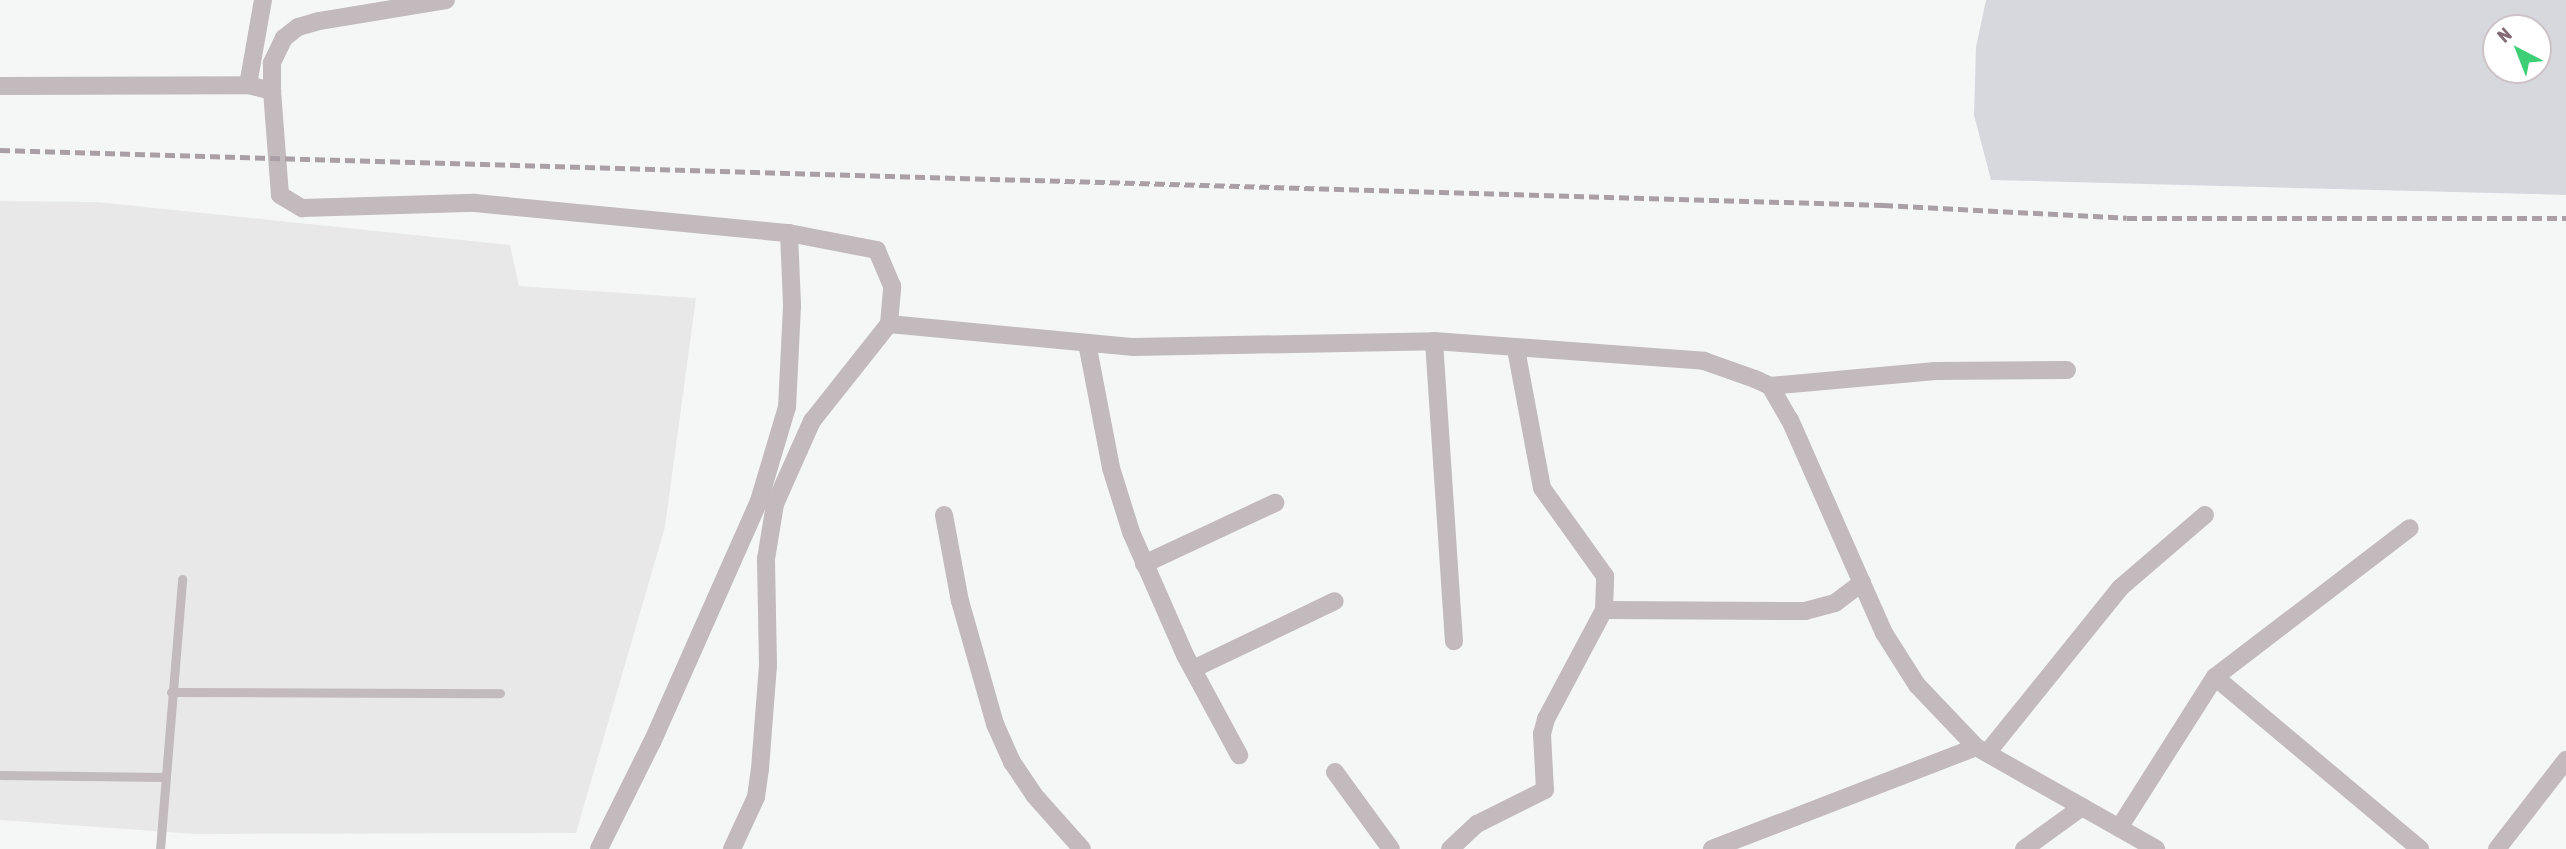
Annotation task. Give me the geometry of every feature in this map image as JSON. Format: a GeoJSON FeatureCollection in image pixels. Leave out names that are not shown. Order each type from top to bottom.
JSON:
{"type":"FeatureCollection","features":[{"type":"Feature","properties":{"kind":"street"},"geometry":{"type":"LineString","coordinates":[[248,85],[263,0]]}},
{"type":"Feature","properties":{"kind":"street"},"geometry":{"type":"LineString","coordinates":[[446,0],[298,27],[284,38],[272,63],[280,195],[302,208],[475,203],[789,233],[877,250],[892,286],[890,324],[812,421],[775,504],[766,559],[768,665],[760,769],[756,797],[732,849]]}},
{"type":"Feature","properties":{"kind":"street"},"geometry":{"type":"LineString","coordinates":[[0,86],[248,85],[272,91]]}},
{"type":"Feature","properties":{"kind":"street"},"geometry":{"type":"LineString","coordinates":[[599,849],[652,742],[759,501],[787,407],[792,306],[789,233]]}},
{"type":"Feature","properties":{"kind":"street"},"geometry":{"type":"LineString","coordinates":[[890,324],[1134,347],[1434,341],[1704,361],[1770,386],[1935,371],[2067,369]]}},
{"type":"Feature","properties":{"kind":"street"},"geometry":{"type":"LineString","coordinates":[[1434,341],[1454,641]]}},
{"type":"Feature","properties":{"kind":"street"},"geometry":{"type":"LineString","coordinates":[[1087,343],[1111,468],[1144,564],[1193,669],[1239,755]]}},
{"type":"Feature","properties":{"kind":"street"},"geometry":{"type":"LineString","coordinates":[[1451,849],[1477,824],[1545,790],[1542,734],[1546,719],[1604,610],[1605,576],[1542,488],[1516,349]]}},
{"type":"Feature","properties":{"kind":"street"},"geometry":{"type":"LineString","coordinates":[[1770,386],[1790,420],[1884,633],[1917,685],[1982,750],[2156,849]]}},
{"type":"Feature","properties":{"kind":"street"},"geometry":{"type":"LineString","coordinates":[[1144,564],[1275,503]]}},
{"type":"Feature","properties":{"kind":"street"},"geometry":{"type":"LineString","coordinates":[[944,515],[960,601],[995,724],[1012,762],[1034,795],[1082,849]]}},
{"type":"Feature","properties":{"kind":"street"},"geometry":{"type":"LineString","coordinates":[[1712,849],[1982,750],[2120,588],[2205,515]]}},
{"type":"Feature","properties":{"kind":"street"},"geometry":{"type":"LineString","coordinates":[[2119,828],[2215,677],[2410,528]]}},
{"type":"Feature","properties":{"kind":"street"},"geometry":{"type":"LineString","coordinates":[[1604,610],[1805,611],[1835,603],[1862,583]]}},
{"type":"Feature","properties":{"kind":"street"},"geometry":{"type":"LineString","coordinates":[[1193,669],[1335,601]]}},
{"type":"Feature","properties":{"kind":"street"},"geometry":{"type":"LineString","coordinates":[[2215,677],[2420,849]]}},
{"type":"Feature","properties":{"kind":"street"},"geometry":{"type":"LineString","coordinates":[[2497,849],[2566,760]]}},
{"type":"Feature","properties":{"kind":"street"},"geometry":{"type":"LineString","coordinates":[[1335,772],[1391,849]]}},
{"type":"Feature","properties":{"kind":"street"},"geometry":{"type":"LineString","coordinates":[[2024,849],[2082,807]]}},
{"type":"Feature","properties":{"kind":"lane"},"geometry":{"type":"LineString","coordinates":[[160,849],[182,579]]}},
{"type":"Feature","properties":{"kind":"lane"},"geometry":{"type":"LineString","coordinates":[[171,692],[500,693]]}},
{"type":"Feature","properties":{"kind":"lane"},"geometry":{"type":"LineString","coordinates":[[0,775],[166,777]]}},
{"type":"Feature","properties":{"kind":"shaded area"},"geometry":{"type":"Polygon","coordinates":[[[1986,0],[2566,0],[2566,195],[1991,180],[1974,115],[1976,47],[1986,0]]]}},
{"type":"Feature","properties":{"kind":"shaded area"},"geometry":{"type":"Polygon","coordinates":[[[0,201],[97,202],[510,245],[519,286],[696,298],[665,527],[576,833],[195,834],[0,820],[0,201]]]}},
{"type":"Feature","properties":{"kind":"railway"},"geometry":{"type":"LineString","coordinates":[[0,150],[1883,205],[2127,218],[2566,218]]}}]}
